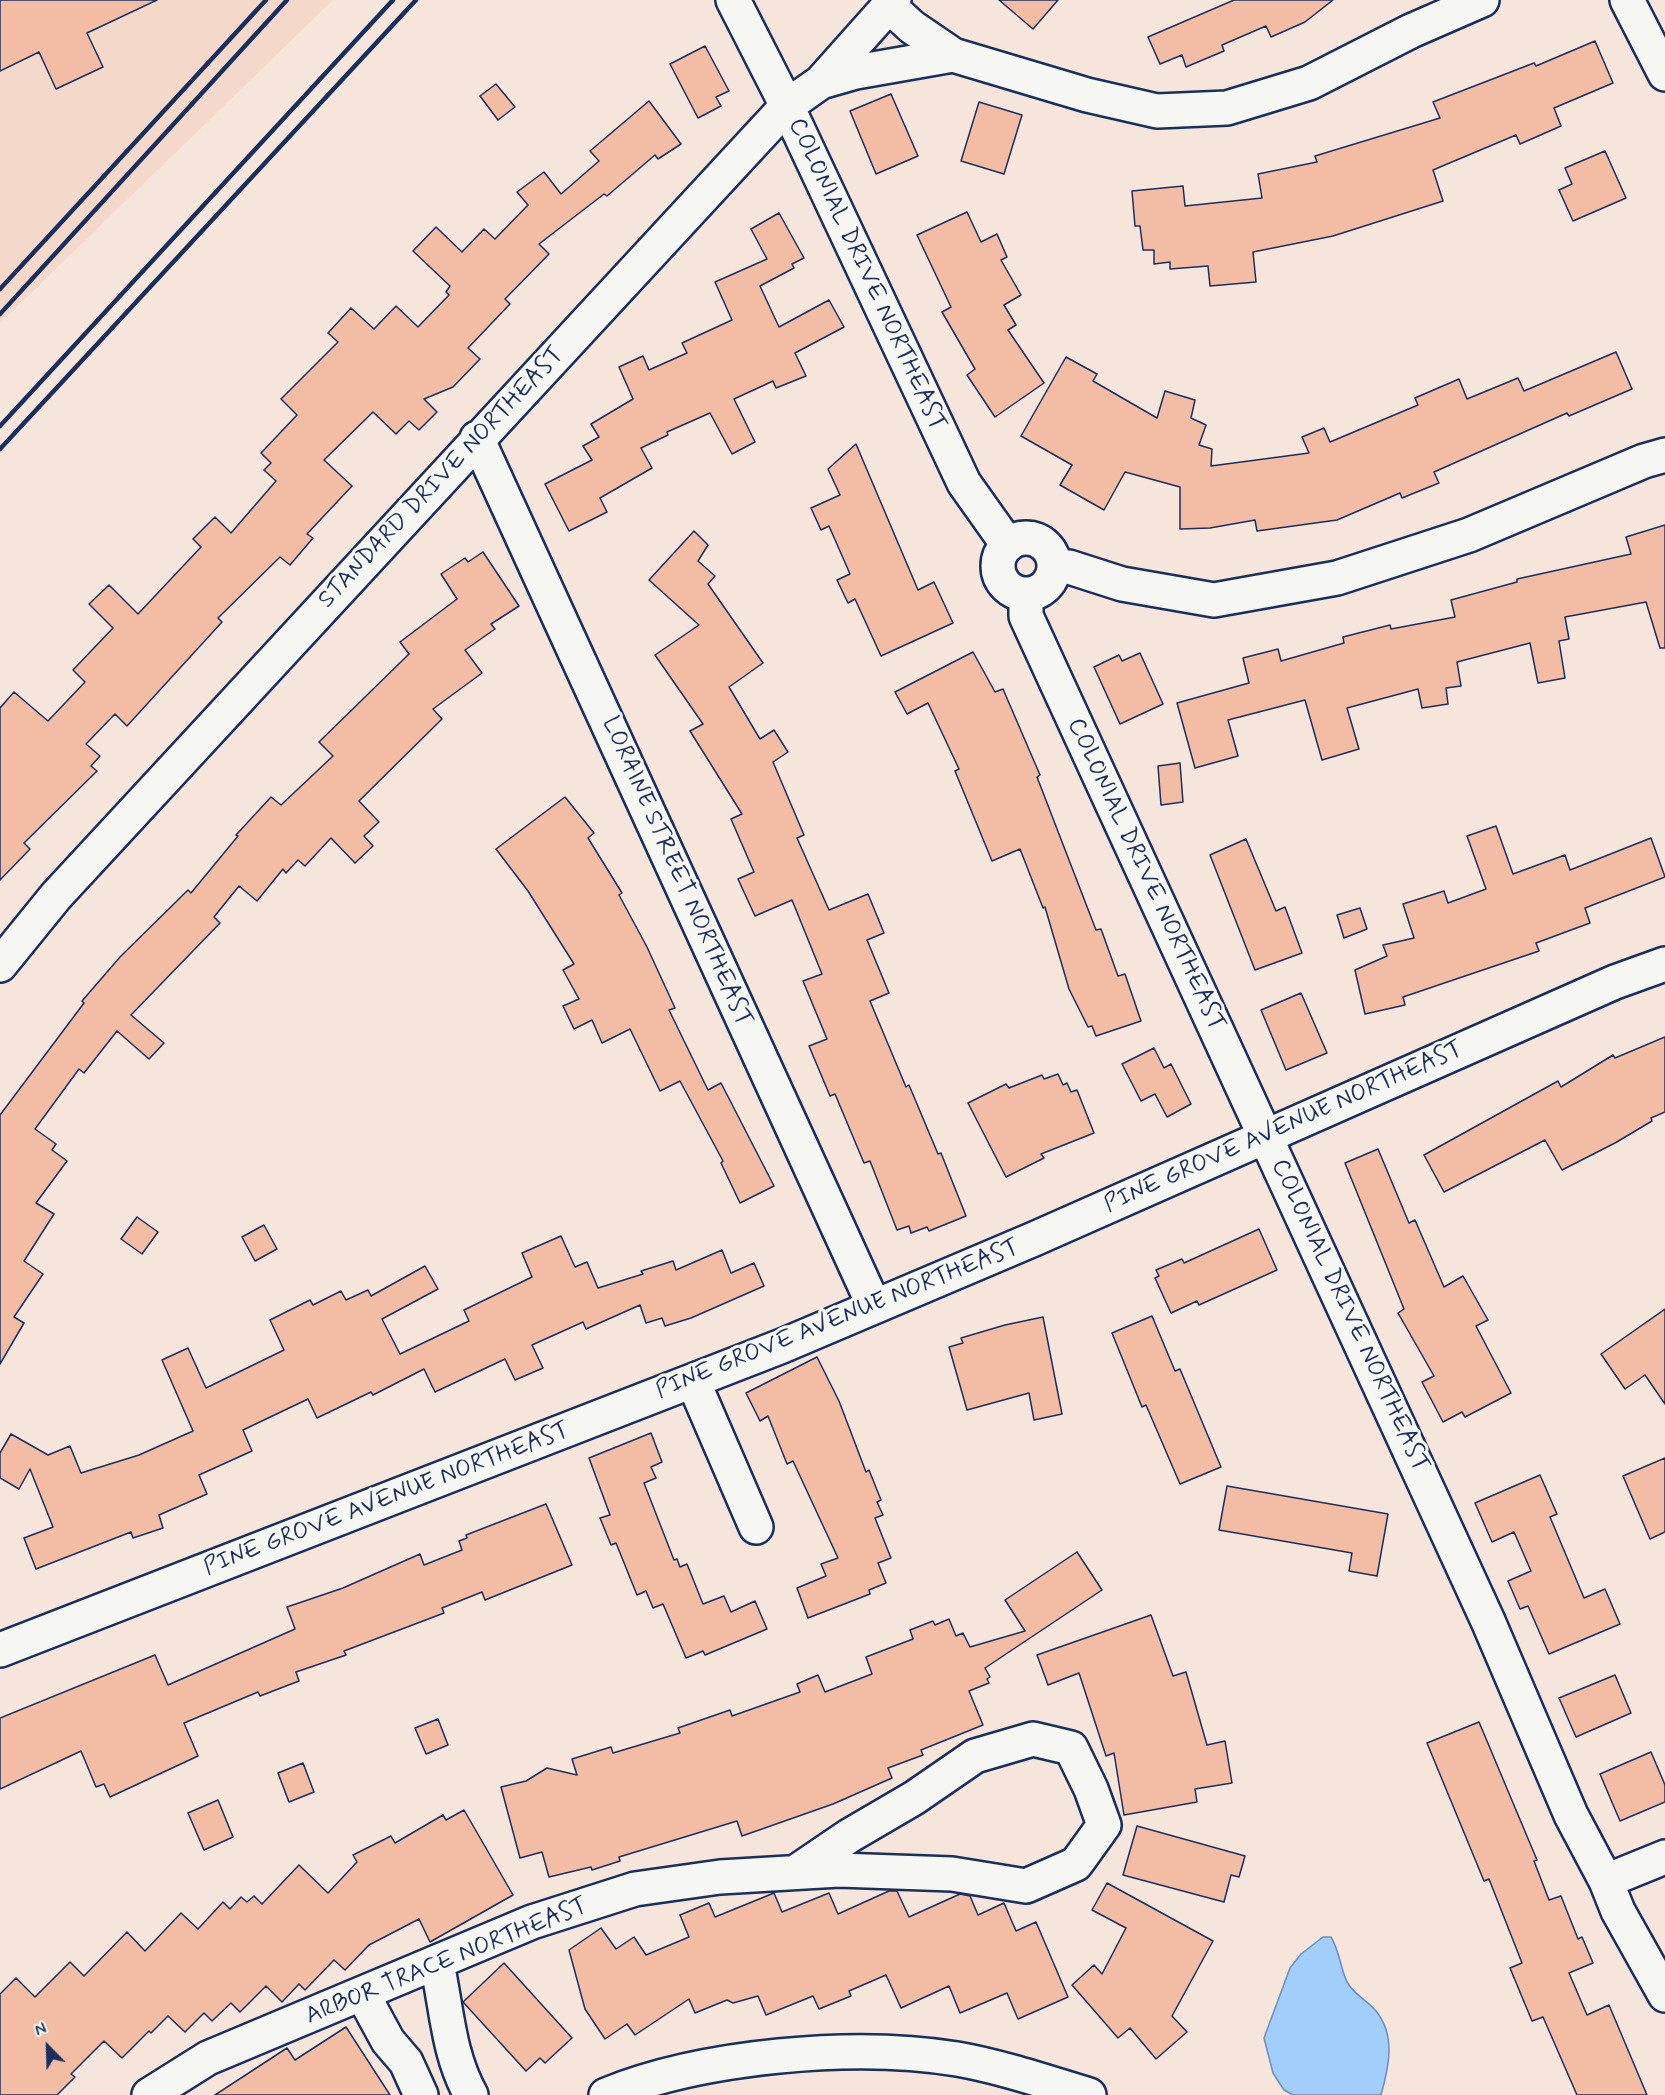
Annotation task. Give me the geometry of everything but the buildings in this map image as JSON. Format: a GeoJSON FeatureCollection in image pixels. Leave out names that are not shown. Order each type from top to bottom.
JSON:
{"type":"FeatureCollection","features":[{"type":"Feature","properties":{"kind":"street","name":"COLONIAL DRIVE NORTHEAST"},"geometry":{"type":"LineString","coordinates":[[733,0],[787,106],[964,483],[1008,545]]}},
{"type":"Feature","properties":{"kind":"street"},"geometry":{"type":"LineString","coordinates":[[891,3],[912,27],[953,54],[1087,95],[1157,111],[1227,108],[1308,83],[1411,31],[1482,0]]}},
{"type":"Feature","properties":{"kind":"street"},"geometry":{"type":"LineString","coordinates":[[1627,0],[1665,74]]}},
{"type":"Feature","properties":{"kind":"street","name":"STANDARD DRIVE NORTHEAST"},"geometry":{"type":"LineString","coordinates":[[0,965],[56,896],[477,438],[787,106],[821,82],[891,3]]}},
{"type":"Feature","properties":{"kind":"street"},"geometry":{"type":"LineString","coordinates":[[821,82],[856,72],[953,54]]}},
{"type":"Feature","properties":{"kind":"street","name":"LORAINE STREET NORTHEAST"},"geometry":{"type":"LineString","coordinates":[[477,438],[874,1306]]}},
{"type":"Feature","properties":{"kind":"street"},"geometry":{"type":"LineString","coordinates":[[1054,567],[1069,567],[1122,584],[1214,600],[1337,578],[1469,535],[1644,461],[1665,455]]}},
{"type":"Feature","properties":{"kind":"street"},"geometry":{"type":"LineString","coordinates":[[1023,539],[1040,542],[1052,555],[1054,567],[1050,580],[1044,588],[1026,594],[1008,588],[999,572],[999,562],[1008,545],[1023,539]]}},
{"type":"Feature","properties":{"kind":"street","name":"COLONIAL DRIVE NORTHEAST"},"geometry":{"type":"LineString","coordinates":[[1026,594],[1026,616],[1488,1621],[1571,1815],[1606,1881],[1618,1911],[1665,1995]]}},
{"type":"Feature","properties":{"kind":"street","name":"PINE GROVE AVENUE NORTHEAST"},"geometry":{"type":"LineString","coordinates":[[0,1650],[693,1381],[1034,1239],[1615,982],[1665,964]]}},
{"type":"Feature","properties":{"kind":"street"},"geometry":{"type":"LineString","coordinates":[[693,1381],[756,1527]]}},
{"type":"Feature","properties":{"kind":"street","name":"ARBOR TRACE NORTHEAST"},"geometry":{"type":"LineString","coordinates":[[148,2095],[208,2058],[437,1964],[532,1922],[635,1889],[720,1877],[839,1870],[952,1874],[1026,1886],[1076,1864],[1104,1825],[1091,1789],[1071,1748],[1033,1739],[975,1756],[914,1798],[849,1836],[796,1872]]}},
{"type":"Feature","properties":{"kind":"street"},"geometry":{"type":"LineString","coordinates":[[1606,1881],[1665,1857]]}},
{"type":"Feature","properties":{"kind":"street"},"geometry":{"type":"LineString","coordinates":[[437,1964],[448,2013],[451,2045],[461,2076],[471,2095]]}},
{"type":"Feature","properties":{"kind":"street"},"geometry":{"type":"LineString","coordinates":[[363,1995],[388,2041],[406,2062],[421,2095]]}},
{"type":"Feature","properties":{"kind":"street"},"geometry":{"type":"LineString","coordinates":[[606,2095],[632,2084],[708,2066],[802,2054],[874,2053],[956,2059],[1021,2074],[1089,2095]]}},
{"type":"Feature","properties":{"kind":"shaded area"},"geometry":{"type":"Polygon","coordinates":[[[0,0],[333,0],[0,323],[0,0]]]}},
{"type":"Feature","properties":{"kind":"water"},"geometry":{"type":"Polygon","coordinates":[[[1323,1937],[1331,1937],[1346,1981],[1376,2011],[1386,2031],[1389,2052],[1381,2095],[1293,2095],[1284,2090],[1273,2073],[1264,2038],[1290,1968],[1301,1954],[1323,1937]]]}},
{"type":"Feature","properties":{"kind":"railway"},"geometry":{"type":"LineString","coordinates":[[0,289],[266,0]]}},
{"type":"Feature","properties":{"kind":"railway"},"geometry":{"type":"LineString","coordinates":[[0,314],[287,0]]}},
{"type":"Feature","properties":{"kind":"railway"},"geometry":{"type":"LineString","coordinates":[[0,426],[393,0]]}},
{"type":"Feature","properties":{"kind":"railway"},"geometry":{"type":"LineString","coordinates":[[0,449],[416,0]]}}]}
